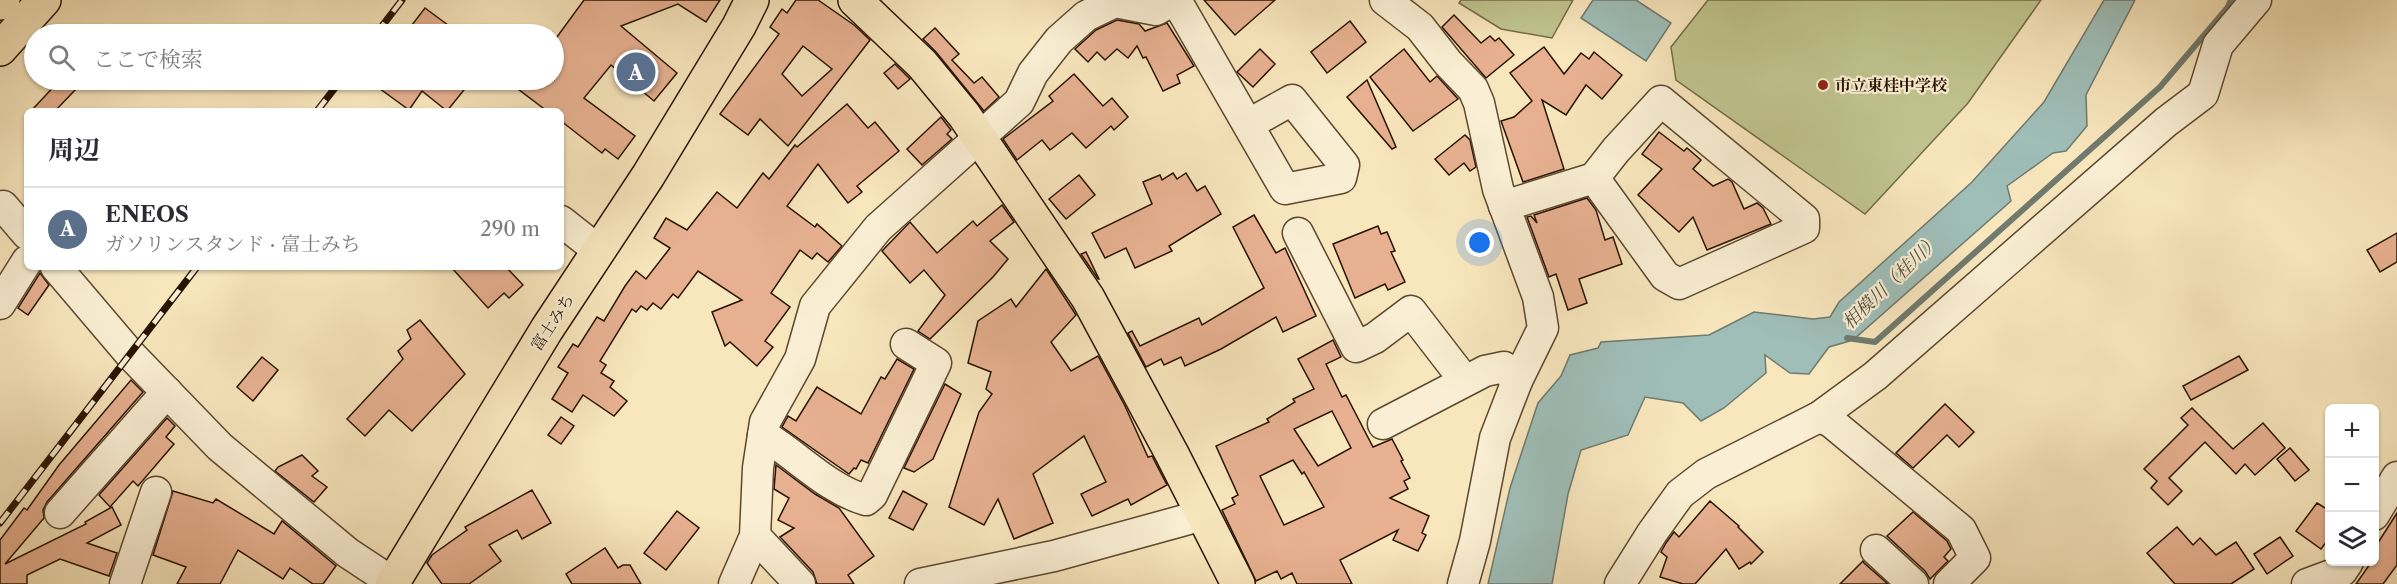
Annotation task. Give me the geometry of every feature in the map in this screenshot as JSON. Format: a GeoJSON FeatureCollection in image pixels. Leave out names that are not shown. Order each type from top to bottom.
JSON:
{"type":"FeatureCollection","features":[{"type":"Feature","properties":{"kind":"main road"},"geometry":{"type":"LineString","coordinates":[[0,50],[44,0]]}},
{"type":"Feature","properties":{"kind":"main road","name":"富士みち"},"geometry":{"type":"LineString","coordinates":[[394,583],[547,329],[648,176],[739,26],[752,0]]}},
{"type":"Feature","properties":{"kind":"main road"},"geometry":{"type":"LineString","coordinates":[[855,0],[922,64],[979,135],[1088,298],[1238,584]]}},
{"type":"Feature","properties":{"kind":"street"},"geometry":{"type":"LineString","coordinates":[[734,584],[755,536],[758,468],[765,422],[800,359],[815,306],[878,228],[979,135],[1019,102],[1033,73],[1059,40],[1086,16],[1115,2],[1156,10],[1175,0],[1249,124]]}},
{"type":"Feature","properties":{"kind":"street"},"geometry":{"type":"LineString","coordinates":[[1385,0],[1420,27],[1473,89],[1479,103],[1498,189],[1538,297],[1543,328],[1516,381],[1495,438],[1475,541],[1463,584]]}},
{"type":"Feature","properties":{"kind":"street"},"geometry":{"type":"LineString","coordinates":[[1620,584],[1680,494],[1706,474],[1819,417],[1875,376],[2166,122],[2203,94],[2218,45],[2256,0]]}},
{"type":"Feature","properties":{"kind":"street"},"geometry":{"type":"LineString","coordinates":[[1504,206],[1594,178],[1661,101],[1804,219],[1804,228],[1679,284],[1665,276],[1594,178]]}},
{"type":"Feature","properties":{"kind":"street"},"geometry":{"type":"LineString","coordinates":[[0,209],[3,206],[24,230]]}},
{"type":"Feature","properties":{"kind":"street"},"geometry":{"type":"LineString","coordinates":[[564,223],[599,251]]}},
{"type":"Feature","properties":{"kind":"street"},"geometry":{"type":"LineString","coordinates":[[1299,233],[1356,347],[1384,333],[1411,311],[1465,381]]}},
{"type":"Feature","properties":{"kind":"street"},"geometry":{"type":"LineString","coordinates":[[0,304],[24,266]]}},
{"type":"Feature","properties":{"kind":"street"},"geometry":{"type":"LineString","coordinates":[[59,270],[130,354],[220,447],[348,553],[394,583]]}},
{"type":"Feature","properties":{"kind":"street"},"geometry":{"type":"LineString","coordinates":[[763,435],[826,479],[854,496],[866,500],[872,495],[936,363],[906,344]]}},
{"type":"Feature","properties":{"kind":"street"},"geometry":{"type":"LineString","coordinates":[[1383,424],[1485,371],[1504,367],[1516,381]]}},
{"type":"Feature","properties":{"kind":"street"},"geometry":{"type":"LineString","coordinates":[[60,513],[167,392]]}},
{"type":"Feature","properties":{"kind":"street"},"geometry":{"type":"LineString","coordinates":[[1819,417],[1831,422],[1961,530],[1975,558],[1949,584]]}},
{"type":"Feature","properties":{"kind":"street"},"geometry":{"type":"LineString","coordinates":[[2376,512],[2397,477]]}},
{"type":"Feature","properties":{"kind":"street"},"geometry":{"type":"LineString","coordinates":[[125,584],[156,492]]}},
{"type":"Feature","properties":{"kind":"street"},"geometry":{"type":"LineString","coordinates":[[920,584],[1054,556],[1203,515]]}},
{"type":"Feature","properties":{"kind":"street"},"geometry":{"type":"LineString","coordinates":[[755,536],[800,584]]}},
{"type":"Feature","properties":{"kind":"street"},"geometry":{"type":"LineString","coordinates":[[1876,550],[1913,584]]}},
{"type":"Feature","properties":{"kind":"street"},"geometry":{"type":"LineString","coordinates":[[2307,584],[2348,572]]}},
{"type":"Feature","properties":{"kind":"green space"},"geometry":{"type":"Polygon","coordinates":[[[1461,0],[1573,0],[1552,38],[1501,29],[1459,3],[1461,0]]]}},
{"type":"Feature","properties":{"kind":"green space","name":"市立東桂中学校"},"geometry":{"type":"Polygon","coordinates":[[[1708,0],[2041,0],[1968,103],[1865,214],[1676,80],[1671,47],[1708,0]]]}},
{"type":"Feature","properties":{"kind":"water"},"geometry":{"type":"Polygon","coordinates":[[[1593,0],[1636,0],[1671,23],[1646,61],[1581,18],[1593,0]]]}},
{"type":"Feature","properties":{"kind":"water","name":"相模川（桂川）"},"geometry":{"type":"Polygon","coordinates":[[[2104,0],[2135,0],[2086,95],[2087,126],[2066,151],[2053,153],[2007,186],[2011,201],[1853,340],[1829,347],[1809,374],[1790,373],[1765,355],[1766,373],[1724,408],[1701,421],[1683,403],[1645,397],[1628,435],[1581,450],[1568,494],[1552,584],[1488,584],[1510,488],[1538,403],[1561,376],[1570,355],[1598,348],[1601,342],[1709,335],[1754,312],[1813,319],[1830,317],[1839,302],[1972,182],[2044,102],[2104,0]]]}},
{"type":"Feature","properties":{"kind":"building"},"geometry":{"type":"Polygon","coordinates":[[[584,0],[720,0],[706,22],[678,4],[621,26],[677,73],[654,101],[611,65],[584,98],[635,136],[618,159],[605,149],[602,153],[564,123],[564,108],[543,108],[519,90],[564,90],[564,27],[584,0]]]}},
{"type":"Feature","properties":{"kind":"building"},"geometry":{"type":"Polygon","coordinates":[[[796,0],[818,0],[854,25],[870,40],[788,146],[760,119],[748,135],[720,114],[779,34],[770,27],[782,9],[787,13],[796,0]],[[803,46],[782,74],[802,96],[832,69],[803,46]]]}},
{"type":"Feature","properties":{"kind":"building"},"geometry":{"type":"Polygon","coordinates":[[[1204,0],[1275,0],[1235,35],[1204,0]]]}},
{"type":"Feature","properties":{"kind":"building"},"geometry":{"type":"Polygon","coordinates":[[[425,8],[447,24],[413,24],[425,8]]]}},
{"type":"Feature","properties":{"kind":"building"},"geometry":{"type":"Polygon","coordinates":[[[1454,15],[1481,43],[1490,36],[1495,41],[1499,38],[1514,55],[1486,78],[1442,27],[1454,15]]]}},
{"type":"Feature","properties":{"kind":"building"},"geometry":{"type":"Polygon","coordinates":[[[1117,20],[1139,24],[1145,31],[1167,23],[1194,66],[1177,75],[1180,83],[1163,91],[1146,57],[1143,58],[1137,46],[1128,58],[1117,49],[1105,60],[1097,52],[1088,62],[1075,49],[1096,30],[1117,20]]]}},
{"type":"Feature","properties":{"kind":"building"},"geometry":{"type":"Polygon","coordinates":[[[1350,21],[1366,42],[1327,73],[1311,52],[1350,21]]]}},
{"type":"Feature","properties":{"kind":"building"},"geometry":{"type":"Polygon","coordinates":[[[935,28],[959,54],[952,60],[974,83],[982,77],[999,97],[984,111],[923,39],[935,28]]]}},
{"type":"Feature","properties":{"kind":"building"},"geometry":{"type":"Polygon","coordinates":[[[1544,47],[1564,74],[1581,53],[1589,59],[1594,52],[1622,75],[1602,99],[1586,85],[1566,115],[1542,100],[1564,169],[1523,182],[1501,121],[1514,117],[1532,101],[1510,73],[1544,47]]]}},
{"type":"Feature","properties":{"kind":"building"},"geometry":{"type":"Polygon","coordinates":[[[1260,49],[1275,64],[1253,87],[1237,72],[1260,49]]]}},
{"type":"Feature","properties":{"kind":"building"},"geometry":{"type":"Polygon","coordinates":[[[1404,49],[1430,82],[1437,76],[1458,99],[1413,131],[1370,77],[1404,49]]]}},
{"type":"Feature","properties":{"kind":"building"},"geometry":{"type":"Polygon","coordinates":[[[895,64],[910,79],[898,89],[884,73],[895,64]]]}},
{"type":"Feature","properties":{"kind":"building"},"geometry":{"type":"Polygon","coordinates":[[[1074,74],[1103,106],[1112,98],[1128,117],[1114,130],[1111,126],[1086,148],[1072,133],[1050,150],[1042,140],[1017,160],[1003,139],[1053,101],[1049,96],[1074,74]]]}},
{"type":"Feature","properties":{"kind":"building"},"geometry":{"type":"Polygon","coordinates":[[[1367,80],[1396,147],[1392,149],[1347,97],[1367,80]]]}},
{"type":"Feature","properties":{"kind":"building"},"geometry":{"type":"Polygon","coordinates":[[[51,90],[75,90],[58,108],[34,108],[51,90]]]}},
{"type":"Feature","properties":{"kind":"building"},"geometry":{"type":"Polygon","coordinates":[[[382,90],[464,90],[449,108],[443,108],[422,91],[410,108],[406,108],[382,90]]]}},
{"type":"Feature","properties":{"kind":"building"},"geometry":{"type":"Polygon","coordinates":[[[847,104],[868,128],[875,122],[899,151],[857,186],[862,192],[848,203],[818,164],[787,206],[815,227],[817,224],[842,246],[828,262],[817,253],[812,259],[800,250],[771,293],[790,307],[765,341],[773,347],[757,366],[730,342],[725,346],[712,312],[742,300],[698,271],[678,298],[673,294],[661,309],[653,303],[647,310],[641,306],[636,312],[632,309],[600,361],[606,365],[601,373],[614,381],[610,387],[627,401],[614,416],[583,395],[572,412],[552,399],[568,373],[558,367],[573,344],[578,347],[597,317],[604,321],[636,271],[646,279],[670,248],[654,238],[666,218],[687,230],[717,192],[737,208],[763,173],[769,179],[795,145],[797,147],[847,104]]]}},
{"type":"Feature","properties":{"kind":"building"},"geometry":{"type":"Polygon","coordinates":[[[941,117],[951,130],[947,134],[952,139],[922,165],[907,149],[941,117]]]}},
{"type":"Feature","properties":{"kind":"building"},"geometry":{"type":"Polygon","coordinates":[[[1659,132],[1684,151],[1687,148],[1701,160],[1693,169],[1713,186],[1728,179],[1732,182],[1744,209],[1757,203],[1763,208],[1771,224],[1707,250],[1693,217],[1679,232],[1638,195],[1662,169],[1642,154],[1659,132]]]}},
{"type":"Feature","properties":{"kind":"building"},"geometry":{"type":"Polygon","coordinates":[[[1465,135],[1470,140],[1476,167],[1470,171],[1464,163],[1449,175],[1435,159],[1465,135]]]}},
{"type":"Feature","properties":{"kind":"building"},"geometry":{"type":"Polygon","coordinates":[[[1173,173],[1177,179],[1186,173],[1197,191],[1205,186],[1221,214],[1169,246],[1172,251],[1135,268],[1126,248],[1105,258],[1092,233],[1152,204],[1143,182],[1160,175],[1162,180],[1173,173]]]}},
{"type":"Feature","properties":{"kind":"building"},"geometry":{"type":"Polygon","coordinates":[[[1079,175],[1095,195],[1066,219],[1049,199],[1079,175]]]}},
{"type":"Feature","properties":{"kind":"building"},"geometry":{"type":"Polygon","coordinates":[[[1587,198],[1596,210],[1605,240],[1613,237],[1622,264],[1579,279],[1587,303],[1568,310],[1556,274],[1549,277],[1527,217],[1531,216],[1537,223],[1534,215],[1587,198]]]}},
{"type":"Feature","properties":{"kind":"building"},"geometry":{"type":"Polygon","coordinates":[[[1002,205],[1014,222],[990,241],[1008,259],[993,277],[930,339],[918,331],[945,295],[924,270],[910,283],[882,251],[910,222],[937,253],[973,221],[977,226],[1002,205]]]}},
{"type":"Feature","properties":{"kind":"building"},"geometry":{"type":"Polygon","coordinates":[[[1254,215],[1276,253],[1285,248],[1316,316],[1283,332],[1276,317],[1221,349],[1185,366],[1181,357],[1164,365],[1161,359],[1146,367],[1128,333],[1132,331],[1140,346],[1199,318],[1202,325],[1264,288],[1233,227],[1254,215]]]}},
{"type":"Feature","properties":{"kind":"building"},"geometry":{"type":"Polygon","coordinates":[[[1378,226],[1381,234],[1387,232],[1395,251],[1391,252],[1405,282],[1388,290],[1385,284],[1355,298],[1333,244],[1378,226]]]}},
{"type":"Feature","properties":{"kind":"building"},"geometry":{"type":"Polygon","coordinates":[[[2397,233],[2397,262],[2380,272],[2367,250],[2397,233]]]}},
{"type":"Feature","properties":{"kind":"building"},"geometry":{"type":"Polygon","coordinates":[[[1086,252],[1099,279],[1081,254],[1086,252]]]}},
{"type":"Feature","properties":{"kind":"building"},"geometry":{"type":"Polygon","coordinates":[[[1046,269],[1076,315],[1051,342],[1071,371],[1098,356],[1125,406],[1148,457],[1152,456],[1167,485],[1131,505],[1128,499],[1092,516],[1081,494],[1106,482],[1084,436],[1033,474],[1053,523],[1014,539],[998,499],[984,525],[949,507],[979,412],[992,394],[986,389],[991,372],[968,363],[978,321],[1011,299],[1016,307],[1046,269]]]}},
{"type":"Feature","properties":{"kind":"building"},"geometry":{"type":"Polygon","coordinates":[[[454,270],[509,270],[523,285],[509,298],[504,293],[488,308],[454,270]]]}},
{"type":"Feature","properties":{"kind":"building"},"geometry":{"type":"Polygon","coordinates":[[[40,273],[49,285],[28,315],[18,308],[40,273]]]}},
{"type":"Feature","properties":{"kind":"building"},"geometry":{"type":"Polygon","coordinates":[[[420,320],[465,374],[412,431],[389,410],[365,436],[347,419],[403,359],[398,351],[411,339],[407,330],[420,320]]]}},
{"type":"Feature","properties":{"kind":"building"},"geometry":{"type":"Polygon","coordinates":[[[1333,340],[1341,357],[1326,364],[1342,397],[1346,395],[1373,447],[1392,439],[1410,478],[1404,481],[1408,489],[1390,498],[1429,516],[1422,533],[1426,535],[1418,551],[1393,540],[1398,530],[1340,560],[1352,584],[1297,584],[1292,573],[1281,579],[1277,571],[1256,581],[1222,510],[1235,504],[1232,498],[1238,495],[1216,446],[1269,422],[1267,419],[1295,402],[1293,399],[1314,389],[1298,359],[1333,340]],[[1332,411],[1294,429],[1318,466],[1351,448],[1332,411]],[[1293,460],[1260,476],[1284,525],[1324,507],[1304,472],[1302,474],[1293,460]]]}},
{"type":"Feature","properties":{"kind":"building"},"geometry":{"type":"Polygon","coordinates":[[[2239,356],[2248,370],[2191,400],[2183,386],[2239,356]]]}},
{"type":"Feature","properties":{"kind":"building"},"geometry":{"type":"Polygon","coordinates":[[[262,357],[278,370],[253,401],[237,387],[262,357]]]}},
{"type":"Feature","properties":{"kind":"building"},"geometry":{"type":"Polygon","coordinates":[[[897,359],[914,369],[868,463],[861,460],[856,469],[854,468],[849,474],[782,427],[788,416],[796,421],[817,387],[861,414],[881,377],[885,379],[897,359]]]}},
{"type":"Feature","properties":{"kind":"building"},"geometry":{"type":"Polygon","coordinates":[[[131,380],[143,392],[47,502],[43,510],[44,518],[5,564],[86,524],[85,522],[112,507],[121,525],[87,543],[117,553],[109,576],[60,559],[27,575],[27,584],[0,584],[0,540],[24,508],[27,510],[59,465],[131,380]]]}},
{"type":"Feature","properties":{"kind":"building"},"geometry":{"type":"Polygon","coordinates":[[[945,384],[961,394],[933,459],[914,472],[904,468],[945,384]]]}},
{"type":"Feature","properties":{"kind":"building"},"geometry":{"type":"Polygon","coordinates":[[[1945,404],[1974,432],[1959,447],[1947,435],[1913,468],[1896,453],[1945,404]]]}},
{"type":"Feature","properties":{"kind":"building"},"geometry":{"type":"Polygon","coordinates":[[[2192,408],[2233,449],[2263,423],[2285,448],[2255,475],[2245,464],[2236,474],[2205,442],[2169,478],[2182,491],[2168,505],[2151,488],[2157,481],[2144,469],[2188,425],[2181,418],[2192,408]]]}},
{"type":"Feature","properties":{"kind":"building"},"geometry":{"type":"Polygon","coordinates":[[[561,417],[574,426],[561,444],[548,435],[561,417]]]}},
{"type":"Feature","properties":{"kind":"building"},"geometry":{"type":"Polygon","coordinates":[[[167,418],[175,426],[166,437],[174,444],[138,486],[133,481],[110,507],[99,495],[167,418]]]}},
{"type":"Feature","properties":{"kind":"building"},"geometry":{"type":"Polygon","coordinates":[[[2290,448],[2309,470],[2295,481],[2277,459],[2290,448]]]}},
{"type":"Feature","properties":{"kind":"building"},"geometry":{"type":"Polygon","coordinates":[[[302,455],[318,471],[312,476],[327,487],[314,502],[275,471],[278,467],[302,455]]]}},
{"type":"Feature","properties":{"kind":"building"},"geometry":{"type":"Polygon","coordinates":[[[776,465],[815,494],[839,508],[874,556],[848,575],[854,584],[817,584],[813,572],[780,537],[794,528],[778,520],[789,498],[774,489],[776,465]]]}},
{"type":"Feature","properties":{"kind":"building"},"geometry":{"type":"Polygon","coordinates":[[[532,490],[551,523],[522,539],[517,530],[489,545],[501,561],[469,584],[442,584],[427,563],[432,555],[467,530],[465,527],[532,490]]]}},
{"type":"Feature","properties":{"kind":"building"},"geometry":{"type":"Polygon","coordinates":[[[173,491],[213,503],[216,499],[274,534],[282,521],[336,566],[323,584],[313,584],[290,568],[283,579],[238,550],[220,584],[177,584],[186,567],[153,555],[173,491]]]}},
{"type":"Feature","properties":{"kind":"building"},"geometry":{"type":"Polygon","coordinates":[[[903,491],[927,504],[913,530],[889,518],[903,491]]]}},
{"type":"Feature","properties":{"kind":"building"},"geometry":{"type":"Polygon","coordinates":[[[1710,501],[1739,526],[1763,552],[1751,564],[1750,562],[1739,569],[1726,549],[1695,584],[1683,584],[1660,577],[1667,557],[1661,552],[1666,543],[1674,532],[1679,537],[1710,501]]]}},
{"type":"Feature","properties":{"kind":"building"},"geometry":{"type":"Polygon","coordinates":[[[2317,503],[2325,508],[2325,544],[2321,549],[2296,531],[2317,503]]]}},
{"type":"Feature","properties":{"kind":"building"},"geometry":{"type":"Polygon","coordinates":[[[677,511],[699,528],[666,570],[644,553],[677,511]]]}},
{"type":"Feature","properties":{"kind":"building"},"geometry":{"type":"Polygon","coordinates":[[[1913,512],[1947,541],[1951,549],[1944,557],[1948,561],[1930,579],[1925,571],[1887,536],[1913,512]]]}},
{"type":"Feature","properties":{"kind":"building"},"geometry":{"type":"Polygon","coordinates":[[[2397,513],[2397,565],[2383,584],[2356,584],[2369,566],[2379,566],[2379,541],[2397,513]]]}},
{"type":"Feature","properties":{"kind":"building"},"geometry":{"type":"Polygon","coordinates":[[[2177,527],[2193,545],[2200,538],[2216,555],[2236,542],[2254,569],[2231,584],[2175,584],[2147,553],[2177,527]]]}},
{"type":"Feature","properties":{"kind":"building"},"geometry":{"type":"Polygon","coordinates":[[[2280,537],[2293,556],[2267,574],[2254,554],[2280,537]]]}},
{"type":"Feature","properties":{"kind":"building"},"geometry":{"type":"Polygon","coordinates":[[[605,548],[618,568],[630,565],[641,584],[572,584],[566,574],[605,548]]]}},
{"type":"Feature","properties":{"kind":"building"},"geometry":{"type":"Polygon","coordinates":[[[1863,561],[1864,563],[1888,584],[1840,584],[1863,561]]]}},
{"type":"Feature","properties":{"kind":"waterway","name":"相模川（桂川）"},"geometry":{"type":"LineString","coordinates":[[1847,338],[1875,342],[2160,87],[2228,7],[2231,0]]}},
{"type":"Feature","properties":{"kind":"railway"},"geometry":{"type":"LineString","coordinates":[[384,24],[402,0]]}},
{"type":"Feature","properties":{"kind":"railway"},"geometry":{"type":"LineString","coordinates":[[319,108],[333,90]]}},
{"type":"Feature","properties":{"kind":"railway"},"geometry":{"type":"LineString","coordinates":[[0,523],[195,270]]}},
{"type":"Feature","properties":{"kind":"place","name":"ENEOS"},"geometry":{"type":"Point","coordinates":[636,72]}},
{"type":"Feature","properties":{"kind":"place","name":"市立東桂中学校"},"geometry":{"type":"Point","coordinates":[1823,85]}}]}
